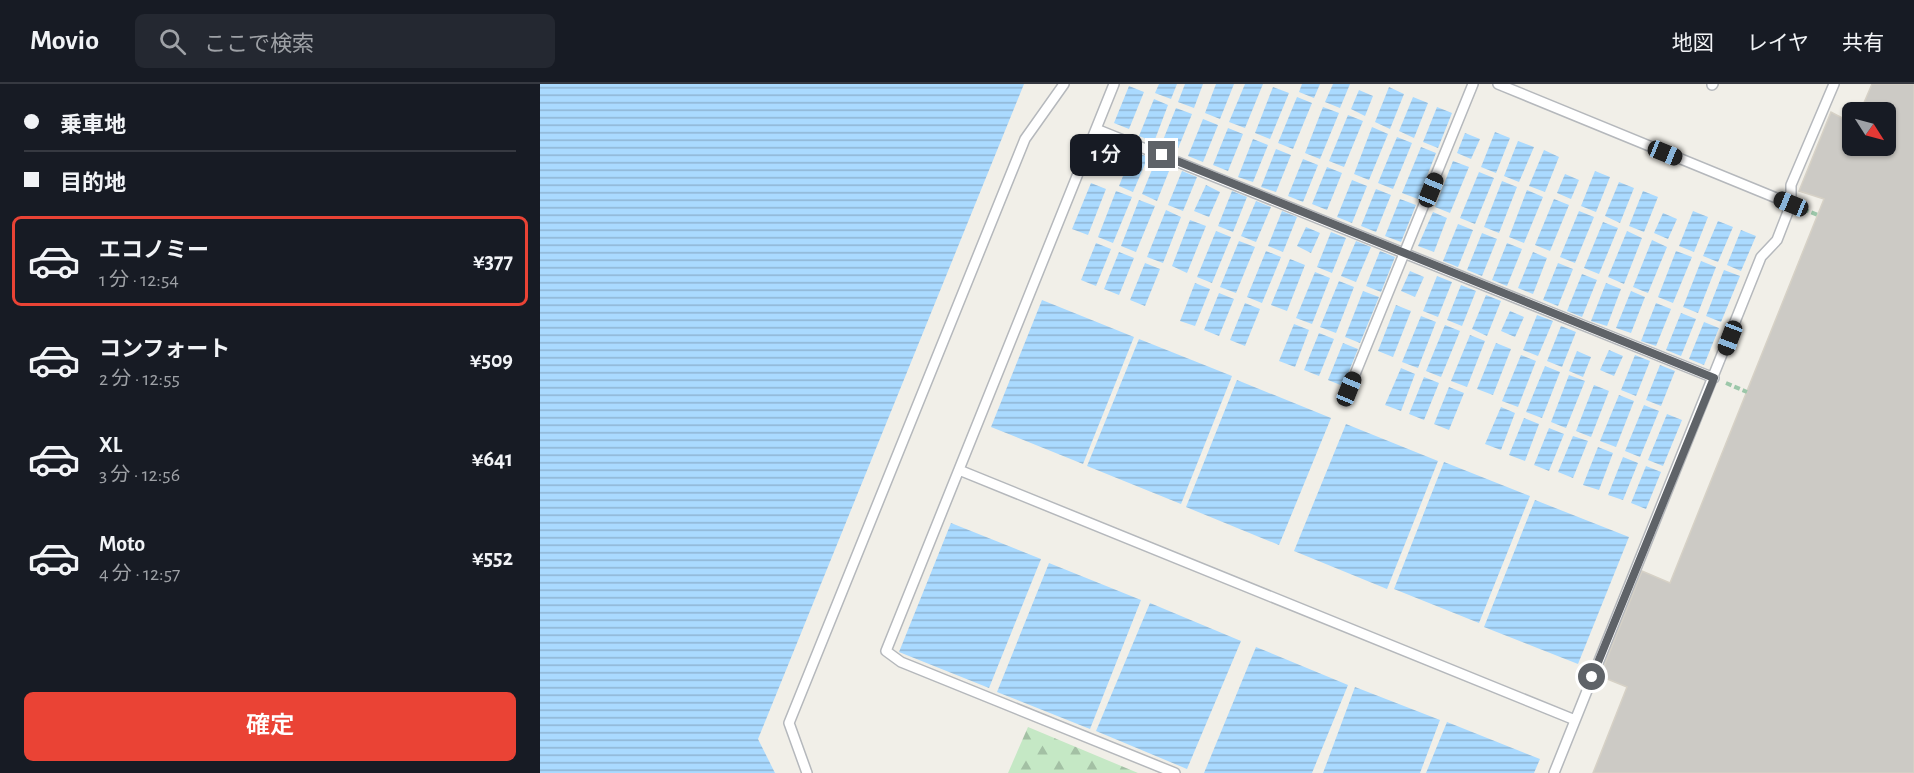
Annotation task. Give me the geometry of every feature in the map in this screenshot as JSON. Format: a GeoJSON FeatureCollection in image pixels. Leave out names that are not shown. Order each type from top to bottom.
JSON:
{"type":"FeatureCollection","features":[{"type":"Feature","properties":{"kind":"lane"},"geometry":{"type":"LineString","coordinates":[[807,773],[789,723],[1025,139],[1064,84]]}},
{"type":"Feature","properties":{"kind":"lane"},"geometry":{"type":"LineString","coordinates":[[1114,84],[886,651],[901,662],[1175,773]]}},
{"type":"Feature","properties":{"kind":"lane"},"geometry":{"type":"LineString","coordinates":[[1349,389],[1473,84]]}},
{"type":"Feature","properties":{"kind":"lane"},"geometry":{"type":"LineString","coordinates":[[1498,84],[1791,204]]}},
{"type":"Feature","properties":{"kind":"lane"},"geometry":{"type":"LineString","coordinates":[[1554,773],[1761,257],[1777,240],[1791,204],[1791,184],[1834,84]]}},
{"type":"Feature","properties":{"kind":"lane"},"geometry":{"type":"LineString","coordinates":[[1096,129],[1714,378]]}},
{"type":"Feature","properties":{"kind":"lane"},"geometry":{"type":"LineString","coordinates":[[959,470],[1575,720]]}},
{"type":"Feature","properties":{"kind":"path"},"geometry":{"type":"LineString","coordinates":[[1714,378],[1747,392]]}},
{"type":"Feature","properties":{"kind":"green space"},"geometry":{"type":"Polygon","coordinates":[[[1028,727],[1138,773],[1008,773],[1028,727]]]}},
{"type":"Feature","properties":{"kind":"water"},"geometry":{"type":"Polygon","coordinates":[[[540,84],[1024,84],[758,739],[775,773],[540,773],[540,84]]]}},
{"type":"Feature","properties":{"kind":"water"},"geometry":{"type":"Polygon","coordinates":[[[1159,84],[1177,84],[1171,99],[1155,93],[1159,84]]]}},
{"type":"Feature","properties":{"kind":"water"},"geometry":{"type":"Polygon","coordinates":[[[1185,84],[1203,84],[1194,108],[1178,102],[1185,84]]]}},
{"type":"Feature","properties":{"kind":"water"},"geometry":{"type":"Polygon","coordinates":[[[1216,84],[1234,84],[1220,119],[1205,113],[1216,84]]]}},
{"type":"Feature","properties":{"kind":"water"},"geometry":{"type":"Polygon","coordinates":[[[1245,84],[1263,84],[1245,128],[1229,122],[1245,84]]]}},
{"type":"Feature","properties":{"kind":"water"},"geometry":{"type":"Polygon","coordinates":[[[1302,84],[1320,84],[1314,98],[1299,92],[1302,84]]]}},
{"type":"Feature","properties":{"kind":"water"},"geometry":{"type":"Polygon","coordinates":[[[1333,84],[1350,84],[1340,108],[1325,102],[1333,84]]]}},
{"type":"Feature","properties":{"kind":"water"},"geometry":{"type":"Polygon","coordinates":[[[1129,86],[1144,92],[1129,129],[1114,123],[1129,86]]]}},
{"type":"Feature","properties":{"kind":"water"},"geometry":{"type":"Polygon","coordinates":[[[1273,87],[1289,93],[1270,139],[1255,133],[1273,87]]]}},
{"type":"Feature","properties":{"kind":"water"},"geometry":{"type":"Polygon","coordinates":[[[1389,87],[1404,94],[1390,129],[1375,122],[1389,87]]]}},
{"type":"Feature","properties":{"kind":"water"},"geometry":{"type":"Polygon","coordinates":[[[1359,90],[1373,96],[1365,116],[1351,109],[1359,90]]]}},
{"type":"Feature","properties":{"kind":"water"},"geometry":{"type":"Polygon","coordinates":[[[1297,97],[1312,103],[1293,149],[1278,143],[1297,97]]]}},
{"type":"Feature","properties":{"kind":"water"},"geometry":{"type":"Polygon","coordinates":[[[1413,97],[1428,103],[1414,138],[1399,131],[1413,97]]]}},
{"type":"Feature","properties":{"kind":"water"},"geometry":{"type":"Polygon","coordinates":[[[1154,99],[1168,105],[1154,142],[1139,136],[1154,99]]]}},
{"type":"Feature","properties":{"kind":"water"},"geometry":{"type":"Polygon","coordinates":[[[1323,107],[1339,113],[1320,159],[1305,153],[1323,107]]]}},
{"type":"Feature","properties":{"kind":"water"},"geometry":{"type":"Polygon","coordinates":[[[1437,107],[1452,113],[1438,148],[1423,142],[1437,107]]]}},
{"type":"Feature","properties":{"kind":"water"},"geometry":{"type":"Polygon","coordinates":[[[1176,108],[1192,114],[1177,151],[1161,145],[1176,108]]]}},
{"type":"Feature","properties":{"kind":"water"},"geometry":{"type":"Polygon","coordinates":[[[1348,115],[1363,121],[1344,167],[1329,161],[1348,115]]]}},
{"type":"Feature","properties":{"kind":"water"},"geometry":{"type":"Polygon","coordinates":[[[1203,119],[1218,125],[1203,162],[1188,156],[1203,119]]]}},
{"type":"Feature","properties":{"kind":"water"},"geometry":{"type":"Polygon","coordinates":[[[1372,127],[1388,134],[1369,180],[1354,174],[1372,127]]]}},
{"type":"Feature","properties":{"kind":"water"},"geometry":{"type":"Polygon","coordinates":[[[1228,128],[1243,134],[1228,171],[1213,165],[1228,128]]]}},
{"type":"Feature","properties":{"kind":"water"},"geometry":{"type":"Polygon","coordinates":[[[1495,132],[1510,138],[1496,173],[1481,167],[1495,132]]]}},
{"type":"Feature","properties":{"kind":"water"},"geometry":{"type":"Polygon","coordinates":[[[1465,133],[1480,139],[1471,159],[1457,153],[1465,133]]]}},
{"type":"Feature","properties":{"kind":"water"},"geometry":{"type":"Polygon","coordinates":[[[1397,137],[1412,143],[1393,189],[1378,183],[1397,137]]]}},
{"type":"Feature","properties":{"kind":"water"},"geometry":{"type":"Polygon","coordinates":[[[1253,139],[1268,145],[1253,182],[1238,177],[1253,139]]]}},
{"type":"Feature","properties":{"kind":"water"},"geometry":{"type":"Polygon","coordinates":[[[1518,141],[1534,147],[1519,182],[1504,176],[1518,141]]]}},
{"type":"Feature","properties":{"kind":"water"},"geometry":{"type":"Polygon","coordinates":[[[1107,144],[1121,151],[1111,175],[1096,169],[1107,144]]]}},
{"type":"Feature","properties":{"kind":"water"},"geometry":{"type":"Polygon","coordinates":[[[1421,147],[1436,153],[1418,199],[1402,193],[1421,147]]]}},
{"type":"Feature","properties":{"kind":"water"},"geometry":{"type":"Polygon","coordinates":[[[1276,149],[1291,155],[1276,192],[1261,187],[1276,149]]]}},
{"type":"Feature","properties":{"kind":"water"},"geometry":{"type":"Polygon","coordinates":[[[1544,150],[1559,157],[1545,192],[1529,186],[1544,150]]]}},
{"type":"Feature","properties":{"kind":"water"},"geometry":{"type":"Polygon","coordinates":[[[1133,151],[1148,157],[1133,192],[1119,186],[1133,151]]]}},
{"type":"Feature","properties":{"kind":"water"},"geometry":{"type":"Polygon","coordinates":[[[1303,159],[1318,165],[1303,202],[1288,196],[1303,159]]]}},
{"type":"Feature","properties":{"kind":"water"},"geometry":{"type":"Polygon","coordinates":[[[1156,160],[1171,166],[1157,201],[1142,194],[1156,160]]]}},
{"type":"Feature","properties":{"kind":"water"},"geometry":{"type":"Polygon","coordinates":[[[1453,161],[1469,167],[1450,213],[1435,207],[1453,161]]]}},
{"type":"Feature","properties":{"kind":"water"},"geometry":{"type":"Polygon","coordinates":[[[1327,167],[1342,173],[1327,210],[1312,204],[1327,167]]]}},
{"type":"Feature","properties":{"kind":"water"},"geometry":{"type":"Polygon","coordinates":[[[1182,171],[1197,177],[1183,211],[1168,205],[1182,171]]]}},
{"type":"Feature","properties":{"kind":"water"},"geometry":{"type":"Polygon","coordinates":[[[1595,171],[1610,177],[1596,212],[1581,206],[1595,171]]]}},
{"type":"Feature","properties":{"kind":"water"},"geometry":{"type":"Polygon","coordinates":[[[1479,172],[1494,178],[1475,224],[1460,218],[1479,172]]]}},
{"type":"Feature","properties":{"kind":"water"},"geometry":{"type":"Polygon","coordinates":[[[1565,174],[1579,180],[1571,199],[1557,193],[1565,174]]]}},
{"type":"Feature","properties":{"kind":"water"},"geometry":{"type":"Polygon","coordinates":[[[1352,180],[1367,186],[1352,223],[1337,217],[1352,180]]]}},
{"type":"Feature","properties":{"kind":"water"},"geometry":{"type":"Polygon","coordinates":[[[1502,181],[1517,187],[1499,233],[1484,227],[1502,181]]]}},
{"type":"Feature","properties":{"kind":"water"},"geometry":{"type":"Polygon","coordinates":[[[1619,182],[1634,188],[1620,223],[1605,216],[1619,182]]]}},
{"type":"Feature","properties":{"kind":"water"},"geometry":{"type":"Polygon","coordinates":[[[1091,183],[1106,189],[1088,235],[1072,229],[1091,183]]]}},
{"type":"Feature","properties":{"kind":"water"},"geometry":{"type":"Polygon","coordinates":[[[1206,185],[1220,192],[1209,217],[1194,211],[1206,185]]]}},
{"type":"Feature","properties":{"kind":"water"},"geometry":{"type":"Polygon","coordinates":[[[1376,189],[1391,195],[1376,232],[1361,226],[1376,189]]]}},
{"type":"Feature","properties":{"kind":"water"},"geometry":{"type":"Polygon","coordinates":[[[1527,190],[1543,197],[1524,243],[1509,237],[1527,190]]]}},
{"type":"Feature","properties":{"kind":"water"},"geometry":{"type":"Polygon","coordinates":[[[1116,191],[1132,197],[1113,243],[1098,237],[1116,191]]]}},
{"type":"Feature","properties":{"kind":"water"},"geometry":{"type":"Polygon","coordinates":[[[1232,191],[1247,197],[1233,232],[1218,226],[1232,191]]]}},
{"type":"Feature","properties":{"kind":"water"},"geometry":{"type":"Polygon","coordinates":[[[1643,191],[1658,197],[1644,232],[1629,226],[1643,191]]]}},
{"type":"Feature","properties":{"kind":"water"},"geometry":{"type":"Polygon","coordinates":[[[1400,199],[1416,205],[1401,242],[1385,236],[1400,199]]]}},
{"type":"Feature","properties":{"kind":"water"},"geometry":{"type":"Polygon","coordinates":[[[1554,199],[1569,205],[1550,251],[1535,245],[1554,199]]]}},
{"type":"Feature","properties":{"kind":"water"},"geometry":{"type":"Polygon","coordinates":[[[1139,200],[1155,206],[1136,252],[1121,246],[1139,200]]]}},
{"type":"Feature","properties":{"kind":"water"},"geometry":{"type":"Polygon","coordinates":[[[1256,201],[1271,207],[1256,242],[1241,236],[1256,201]]]}},
{"type":"Feature","properties":{"kind":"water"},"geometry":{"type":"Polygon","coordinates":[[[1166,210],[1181,217],[1163,263],[1147,257],[1166,210]]]}},
{"type":"Feature","properties":{"kind":"water"},"geometry":{"type":"Polygon","coordinates":[[[1282,211],[1297,217],[1283,252],[1268,246],[1282,211]]]}},
{"type":"Feature","properties":{"kind":"water"},"geometry":{"type":"Polygon","coordinates":[[[1579,211],[1594,217],[1575,263],[1560,257],[1579,211]]]}},
{"type":"Feature","properties":{"kind":"water"},"geometry":{"type":"Polygon","coordinates":[[[1693,211],[1708,217],[1694,252],[1679,246],[1693,211]]]}},
{"type":"Feature","properties":{"kind":"water"},"geometry":{"type":"Polygon","coordinates":[[[1433,212],[1447,218],[1434,252],[1418,246],[1433,212]]]}},
{"type":"Feature","properties":{"kind":"water"},"geometry":{"type":"Polygon","coordinates":[[[1663,213],[1677,219],[1668,239],[1654,233],[1663,213]]]}},
{"type":"Feature","properties":{"kind":"water"},"geometry":{"type":"Polygon","coordinates":[[[1190,220],[1206,226],[1187,273],[1172,266],[1190,220]]]}},
{"type":"Feature","properties":{"kind":"water"},"geometry":{"type":"Polygon","coordinates":[[[1718,221],[1733,227],[1718,262],[1703,256],[1718,221]]]}},
{"type":"Feature","properties":{"kind":"water"},"geometry":{"type":"Polygon","coordinates":[[[1603,222],[1618,228],[1599,274],[1584,268],[1603,222]]]}},
{"type":"Feature","properties":{"kind":"water"},"geometry":{"type":"Polygon","coordinates":[[[1458,224],[1473,230],[1458,267],[1443,261],[1458,224]]]}},
{"type":"Feature","properties":{"kind":"water"},"geometry":{"type":"Polygon","coordinates":[[[1306,227],[1320,233],[1311,253],[1297,246],[1306,227]]]}},
{"type":"Feature","properties":{"kind":"water"},"geometry":{"type":"Polygon","coordinates":[[[1741,230],[1756,236],[1741,271],[1727,265],[1741,230]]]}},
{"type":"Feature","properties":{"kind":"water"},"geometry":{"type":"Polygon","coordinates":[[[1216,231],[1231,237],[1212,283],[1197,277],[1216,231]]]}},
{"type":"Feature","properties":{"kind":"water"},"geometry":{"type":"Polygon","coordinates":[[[1627,231],[1642,238],[1624,284],[1608,277],[1627,231]]]}},
{"type":"Feature","properties":{"kind":"water"},"geometry":{"type":"Polygon","coordinates":[[[1331,232],[1346,238],[1332,273],[1317,267],[1331,232]]]}},
{"type":"Feature","properties":{"kind":"water"},"geometry":{"type":"Polygon","coordinates":[[[1482,233],[1497,239],[1482,276],[1467,270],[1482,233]]]}},
{"type":"Feature","properties":{"kind":"water"},"geometry":{"type":"Polygon","coordinates":[[[1652,240],[1667,247],[1648,293],[1633,287],[1652,240]]]}},
{"type":"Feature","properties":{"kind":"water"},"geometry":{"type":"Polygon","coordinates":[[[1239,241],[1255,247],[1236,293],[1220,287],[1239,241]]]}},
{"type":"Feature","properties":{"kind":"water"},"geometry":{"type":"Polygon","coordinates":[[[1356,241],[1371,247],[1356,282],[1341,276],[1356,241]]]}},
{"type":"Feature","properties":{"kind":"water"},"geometry":{"type":"Polygon","coordinates":[[[1096,243],[1111,249],[1096,286],[1081,280],[1096,243]]]}},
{"type":"Feature","properties":{"kind":"water"},"geometry":{"type":"Polygon","coordinates":[[[1507,243],[1522,249],[1507,286],[1492,280],[1507,243]]]}},
{"type":"Feature","properties":{"kind":"water"},"geometry":{"type":"Polygon","coordinates":[[[1266,251],[1281,257],[1262,303],[1247,297],[1266,251]]]}},
{"type":"Feature","properties":{"kind":"water"},"geometry":{"type":"Polygon","coordinates":[[[1380,251],[1395,257],[1381,292],[1366,286],[1380,251]]]}},
{"type":"Feature","properties":{"kind":"water"},"geometry":{"type":"Polygon","coordinates":[[[1676,251],[1692,257],[1673,303],[1658,297],[1676,251]]]}},
{"type":"Feature","properties":{"kind":"water"},"geometry":{"type":"Polygon","coordinates":[[[1119,252],[1134,258],[1119,295],[1104,289],[1119,252]]]}},
{"type":"Feature","properties":{"kind":"water"},"geometry":{"type":"Polygon","coordinates":[[[1533,252],[1547,258],[1533,294],[1518,288],[1533,252]]]}},
{"type":"Feature","properties":{"kind":"water"},"geometry":{"type":"Polygon","coordinates":[[[1290,259],[1305,265],[1287,311],[1271,305],[1290,259]]]}},
{"type":"Feature","properties":{"kind":"water"},"geometry":{"type":"Polygon","coordinates":[[[1701,261],[1716,267],[1698,313],[1683,307],[1701,261]]]}},
{"type":"Feature","properties":{"kind":"water"},"geometry":{"type":"Polygon","coordinates":[[[1145,263],[1160,269],[1145,306],[1130,300],[1145,263]]]}},
{"type":"Feature","properties":{"kind":"water"},"geometry":{"type":"Polygon","coordinates":[[[1558,263],[1573,269],[1558,306],[1543,300],[1558,263]]]}},
{"type":"Feature","properties":{"kind":"water"},"geometry":{"type":"Polygon","coordinates":[[[1724,270],[1740,276],[1721,322],[1706,316],[1724,270]]]}},
{"type":"Feature","properties":{"kind":"water"},"geometry":{"type":"Polygon","coordinates":[[[1410,271],[1424,277],[1415,297],[1401,291],[1410,271]]]}},
{"type":"Feature","properties":{"kind":"water"},"geometry":{"type":"Polygon","coordinates":[[[1315,272],[1330,278],[1312,324],[1296,318],[1315,272]]]}},
{"type":"Feature","properties":{"kind":"water"},"geometry":{"type":"Polygon","coordinates":[[[1582,274],[1597,280],[1582,317],[1567,311],[1582,274]]]}},
{"type":"Feature","properties":{"kind":"water"},"geometry":{"type":"Polygon","coordinates":[[[1437,276],[1452,282],[1438,317],[1423,311],[1437,276]]]}},
{"type":"Feature","properties":{"kind":"water"},"geometry":{"type":"Polygon","coordinates":[[[1339,281],[1354,287],[1336,333],[1320,327],[1339,281]]]}},
{"type":"Feature","properties":{"kind":"water"},"geometry":{"type":"Polygon","coordinates":[[[1195,283],[1210,289],[1195,326],[1180,321],[1195,283]]]}},
{"type":"Feature","properties":{"kind":"water"},"geometry":{"type":"Polygon","coordinates":[[[1606,283],[1621,289],[1607,326],[1591,321],[1606,283]]]}},
{"type":"Feature","properties":{"kind":"water"},"geometry":{"type":"Polygon","coordinates":[[[1461,285],[1476,291],[1462,326],[1447,320],[1461,285]]]}},
{"type":"Feature","properties":{"kind":"water"},"geometry":{"type":"Polygon","coordinates":[[[1363,291],[1379,297],[1360,343],[1345,337],[1363,291]]]}},
{"type":"Feature","properties":{"kind":"water"},"geometry":{"type":"Polygon","coordinates":[[[1631,291],[1645,297],[1631,333],[1616,328],[1631,291]]]}},
{"type":"Feature","properties":{"kind":"water"},"geometry":{"type":"Polygon","coordinates":[[[1219,293],[1234,299],[1219,336],[1204,330],[1219,293]]]}},
{"type":"Feature","properties":{"kind":"water"},"geometry":{"type":"Polygon","coordinates":[[[1486,295],[1501,301],[1487,336],[1472,329],[1486,295]]]}},
{"type":"Feature","properties":{"kind":"water"},"geometry":{"type":"Polygon","coordinates":[[[1042,300],[1134,337],[1083,464],[991,427],[1042,300]]]}},
{"type":"Feature","properties":{"kind":"water"},"geometry":{"type":"Polygon","coordinates":[[[1245,303],[1260,309],[1245,346],[1230,340],[1245,303]]]}},
{"type":"Feature","properties":{"kind":"water"},"geometry":{"type":"Polygon","coordinates":[[[1656,303],[1671,309],[1656,346],[1641,341],[1656,303]]]}},
{"type":"Feature","properties":{"kind":"water"},"geometry":{"type":"Polygon","coordinates":[[[1396,305],[1411,311],[1393,357],[1378,351],[1396,305]]]}},
{"type":"Feature","properties":{"kind":"water"},"geometry":{"type":"Polygon","coordinates":[[[1510,311],[1524,317],[1515,337],[1501,331],[1510,311]]]}},
{"type":"Feature","properties":{"kind":"water"},"geometry":{"type":"Polygon","coordinates":[[[1681,313],[1696,319],[1681,356],[1666,350],[1681,313]]]}},
{"type":"Feature","properties":{"kind":"water"},"geometry":{"type":"Polygon","coordinates":[[[1537,315],[1553,321],[1538,356],[1523,350],[1537,315]]]}},
{"type":"Feature","properties":{"kind":"water"},"geometry":{"type":"Polygon","coordinates":[[[1421,316],[1436,322],[1418,368],[1402,362],[1421,316]]]}},
{"type":"Feature","properties":{"kind":"water"},"geometry":{"type":"Polygon","coordinates":[[[1704,322],[1719,328],[1704,365],[1689,359],[1704,322]]]}},
{"type":"Feature","properties":{"kind":"water"},"geometry":{"type":"Polygon","coordinates":[[[1294,324],[1309,330],[1295,367],[1279,361],[1294,324]]]}},
{"type":"Feature","properties":{"kind":"water"},"geometry":{"type":"Polygon","coordinates":[[[1445,325],[1460,331],[1441,377],[1426,371],[1445,325]]]}},
{"type":"Feature","properties":{"kind":"water"},"geometry":{"type":"Polygon","coordinates":[[[1561,326],[1576,332],[1562,367],[1547,361],[1561,326]]]}},
{"type":"Feature","properties":{"kind":"water"},"geometry":{"type":"Polygon","coordinates":[[[1319,333],[1334,339],[1319,376],[1304,370],[1319,333]]]}},
{"type":"Feature","properties":{"kind":"water"},"geometry":{"type":"Polygon","coordinates":[[[1470,335],[1485,341],[1467,387],[1451,381],[1470,335]]]}},
{"type":"Feature","properties":{"kind":"water"},"geometry":{"type":"Polygon","coordinates":[[[1139,339],[1232,376],[1181,504],[1087,466],[1139,339]]]}},
{"type":"Feature","properties":{"kind":"water"},"geometry":{"type":"Polygon","coordinates":[[[1343,343],[1358,349],[1343,386],[1328,380],[1343,343]]]}},
{"type":"Feature","properties":{"kind":"water"},"geometry":{"type":"Polygon","coordinates":[[[1496,343],[1511,349],[1493,395],[1477,389],[1496,343]]]}},
{"type":"Feature","properties":{"kind":"water"},"geometry":{"type":"Polygon","coordinates":[[[1609,350],[1623,356],[1614,376],[1600,370],[1609,350]]]}},
{"type":"Feature","properties":{"kind":"water"},"geometry":{"type":"Polygon","coordinates":[[[1577,351],[1591,357],[1583,377],[1569,371],[1577,351]]]}},
{"type":"Feature","properties":{"kind":"water"},"geometry":{"type":"Polygon","coordinates":[[[1521,355],[1536,361],[1518,407],[1502,401],[1521,355]]]}},
{"type":"Feature","properties":{"kind":"water"},"geometry":{"type":"Polygon","coordinates":[[[1635,355],[1650,361],[1636,396],[1621,390],[1635,355]]]}},
{"type":"Feature","properties":{"kind":"water"},"geometry":{"type":"Polygon","coordinates":[[[1660,365],[1675,371],[1661,406],[1646,400],[1660,365]]]}},
{"type":"Feature","properties":{"kind":"water"},"geometry":{"type":"Polygon","coordinates":[[[1545,366],[1560,372],[1542,418],[1526,412],[1545,366]]]}},
{"type":"Feature","properties":{"kind":"water"},"geometry":{"type":"Polygon","coordinates":[[[1401,368],[1415,374],[1401,411],[1385,405],[1401,368]]]}},
{"type":"Feature","properties":{"kind":"water"},"geometry":{"type":"Polygon","coordinates":[[[1569,375],[1585,381],[1566,428],[1551,422],[1569,375]]]}},
{"type":"Feature","properties":{"kind":"water"},"geometry":{"type":"Polygon","coordinates":[[[1424,377],[1439,383],[1424,420],[1409,414],[1424,377]]]}},
{"type":"Feature","properties":{"kind":"water"},"geometry":{"type":"Polygon","coordinates":[[[1237,380],[1331,418],[1279,545],[1186,507],[1237,380]]]}},
{"type":"Feature","properties":{"kind":"water"},"geometry":{"type":"Polygon","coordinates":[[[1594,385],[1609,391],[1591,437],[1576,431],[1594,385]]]}},
{"type":"Feature","properties":{"kind":"water"},"geometry":{"type":"Polygon","coordinates":[[[1449,387],[1464,393],[1449,430],[1434,424],[1449,387]]]}},
{"type":"Feature","properties":{"kind":"water"},"geometry":{"type":"Polygon","coordinates":[[[1619,395],[1634,401],[1616,447],[1600,441],[1619,395]]]}},
{"type":"Feature","properties":{"kind":"water"},"geometry":{"type":"Polygon","coordinates":[[[1644,405],[1659,411],[1640,457],[1625,451],[1644,405]]]}},
{"type":"Feature","properties":{"kind":"water"},"geometry":{"type":"Polygon","coordinates":[[[1501,407],[1515,413],[1501,450],[1485,444],[1501,407]]]}},
{"type":"Feature","properties":{"kind":"water"},"geometry":{"type":"Polygon","coordinates":[[[1667,414],[1682,420],[1663,466],[1648,460],[1667,414]]]}},
{"type":"Feature","properties":{"kind":"water"},"geometry":{"type":"Polygon","coordinates":[[[1524,418],[1539,424],[1525,461],[1509,455],[1524,418]]]}},
{"type":"Feature","properties":{"kind":"water"},"geometry":{"type":"Polygon","coordinates":[[[1346,424],[1438,461],[1387,589],[1294,551],[1346,424]]]}},
{"type":"Feature","properties":{"kind":"water"},"geometry":{"type":"Polygon","coordinates":[[[1549,428],[1564,434],[1549,471],[1534,465],[1549,428]]]}},
{"type":"Feature","properties":{"kind":"water"},"geometry":{"type":"Polygon","coordinates":[[[1573,436],[1588,441],[1573,478],[1558,472],[1573,436]]]}},
{"type":"Feature","properties":{"kind":"water"},"geometry":{"type":"Polygon","coordinates":[[[1598,447],[1613,453],[1599,490],[1583,485],[1598,447]]]}},
{"type":"Feature","properties":{"kind":"water"},"geometry":{"type":"Polygon","coordinates":[[[1623,457],[1638,463],[1623,500],[1608,495],[1623,457]]]}},
{"type":"Feature","properties":{"kind":"water"},"geometry":{"type":"Polygon","coordinates":[[[1444,462],[1530,496],[1479,623],[1394,589],[1444,462]]]}},
{"type":"Feature","properties":{"kind":"water"},"geometry":{"type":"Polygon","coordinates":[[[1646,466],[1661,472],[1646,509],[1631,503],[1646,466]]]}},
{"type":"Feature","properties":{"kind":"water"},"geometry":{"type":"Polygon","coordinates":[[[1535,500],[1629,537],[1578,664],[1484,627],[1535,500]]]}},
{"type":"Feature","properties":{"kind":"water"},"geometry":{"type":"Polygon","coordinates":[[[951,523],[1041,559],[989,688],[899,652],[951,523]]]}},
{"type":"Feature","properties":{"kind":"water"},"geometry":{"type":"Polygon","coordinates":[[[1049,563],[1141,600],[1090,729],[997,692],[1049,563]]]}},
{"type":"Feature","properties":{"kind":"water"},"geometry":{"type":"Polygon","coordinates":[[[1150,603],[1241,641],[1187,769],[1096,731],[1150,603]]]}},
{"type":"Feature","properties":{"kind":"water"},"geometry":{"type":"Polygon","coordinates":[[[1256,647],[1348,685],[1312,773],[1204,773],[1256,647]]]}},
{"type":"Feature","properties":{"kind":"water"},"geometry":{"type":"Polygon","coordinates":[[[1355,687],[1440,720],[1420,773],[1323,773],[1355,687]]]}},
{"type":"Feature","properties":{"kind":"water"},"geometry":{"type":"Polygon","coordinates":[[[1447,722],[1540,759],[1534,773],[1426,773],[1447,722]]]}},
{"type":"Feature","properties":{"kind":"building"},"geometry":{"type":"Polygon","coordinates":[[[1872,84],[1914,84],[1914,773],[1593,773],[1627,687],[1600,676],[1642,571],[1670,583],[1824,199],[1799,191],[1831,112],[1842,118],[1842,156],[1896,156],[1896,102],[1864,102],[1872,84]]]}},
{"type":"Feature","properties":{"kind":"route"},"geometry":{"type":"LineString","coordinates":[[1162,155],[1714,378],[1592,677]]}}]}
